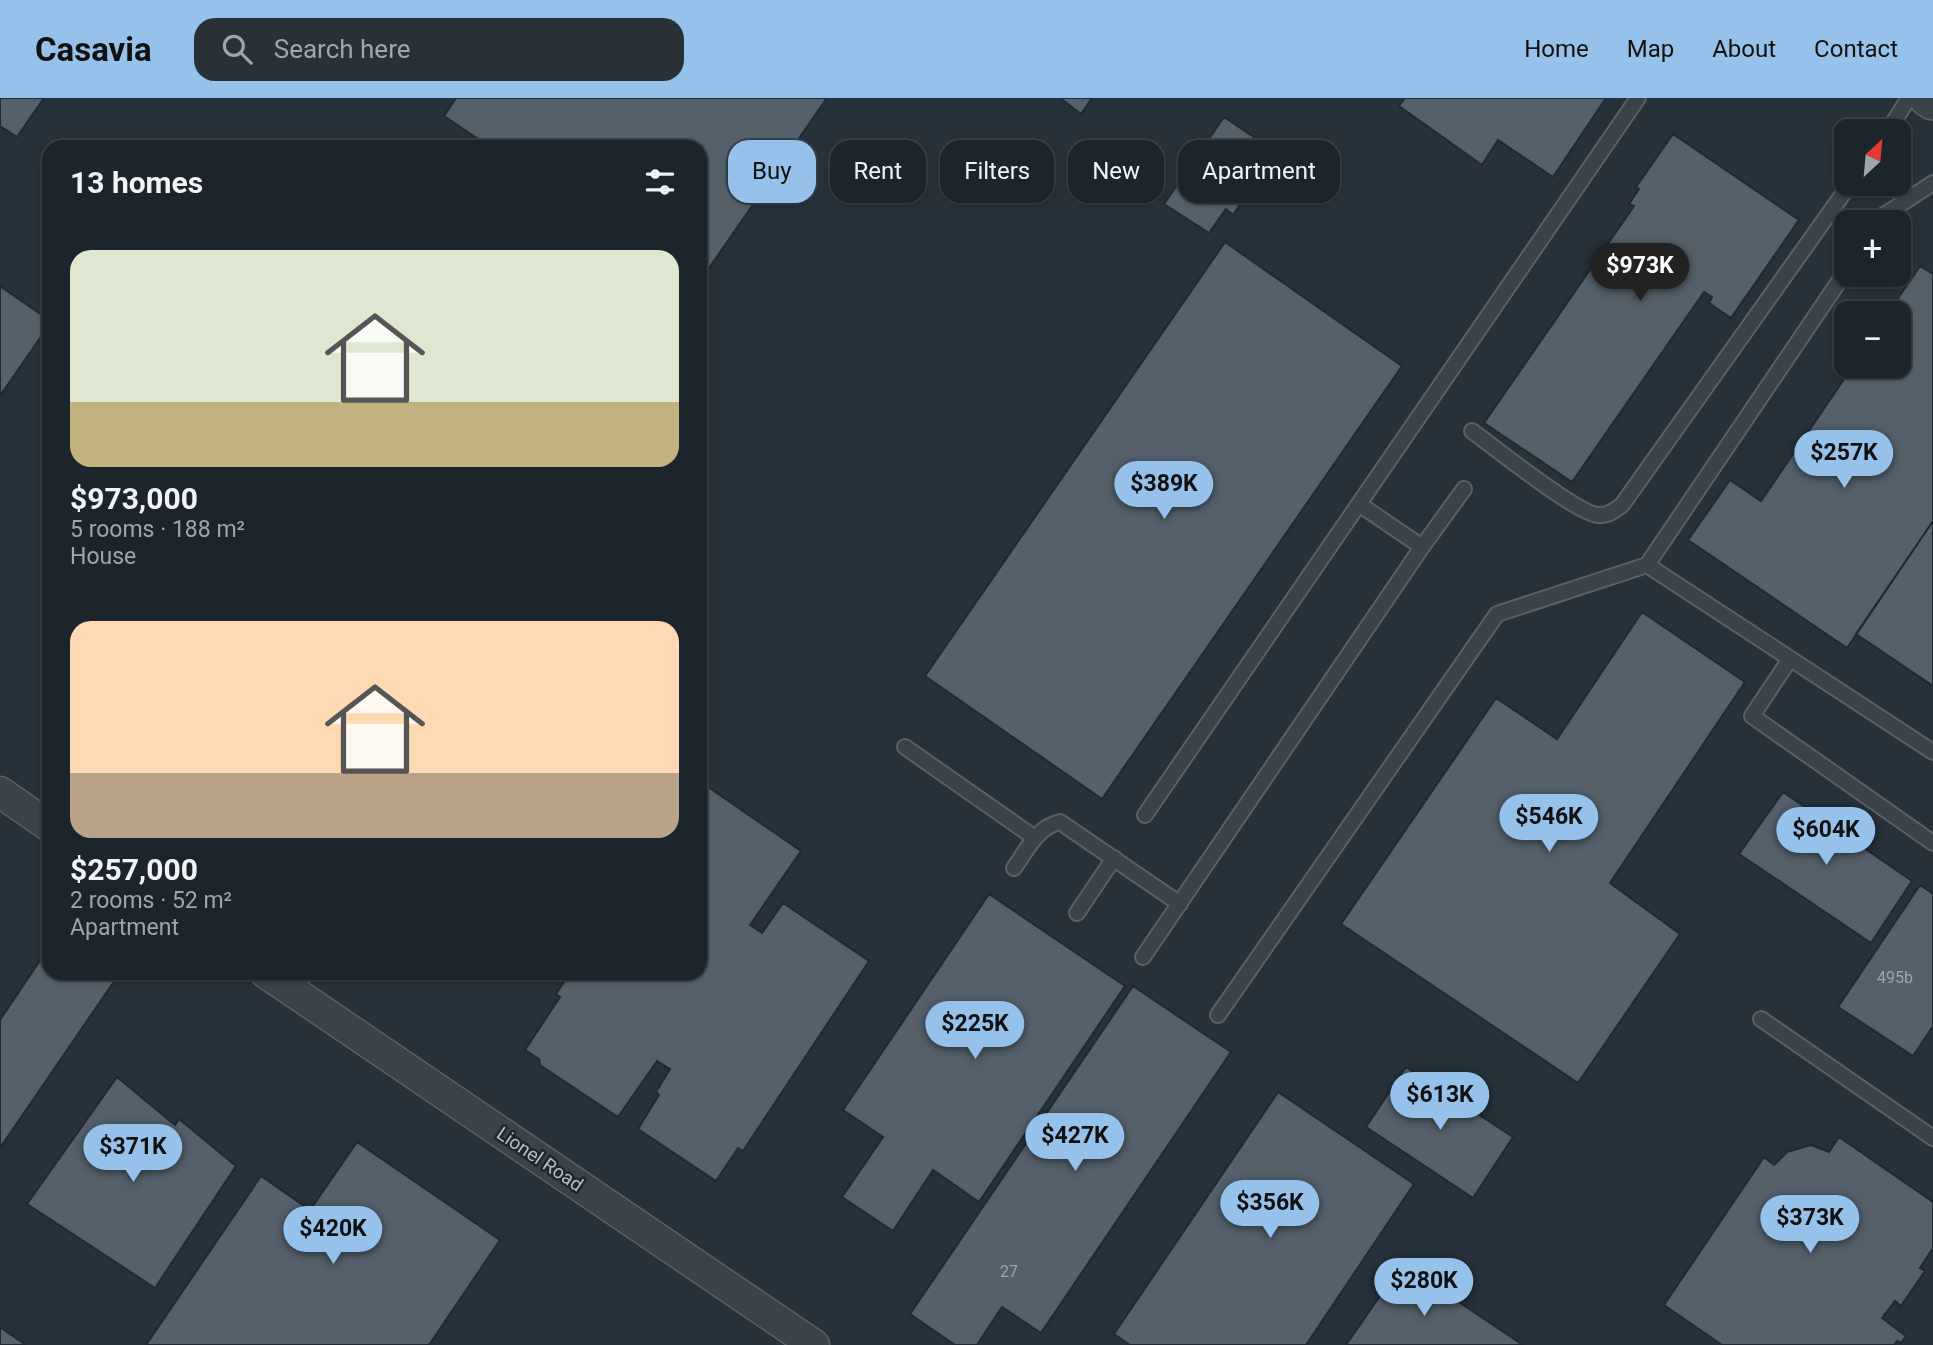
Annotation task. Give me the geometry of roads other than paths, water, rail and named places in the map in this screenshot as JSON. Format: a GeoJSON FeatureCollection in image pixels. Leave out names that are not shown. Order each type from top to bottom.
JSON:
{"type":"FeatureCollection","features":[{"type":"Feature","properties":{"kind":"street"},"geometry":{"type":"LineString","coordinates":[[1928,98],[1933,101]]}},
{"type":"Feature","properties":{"kind":"street"},"geometry":{"type":"LineString","coordinates":[[0,792],[42,820]]}},
{"type":"Feature","properties":{"kind":"street","name":"Lionel Road"},"geometry":{"type":"LineString","coordinates":[[276,980],[814,1345]]}},
{"type":"Feature","properties":{"kind":"lane"},"geometry":{"type":"LineString","coordinates":[[1144,816],[1638,98]]}},
{"type":"Feature","properties":{"kind":"lane"},"geometry":{"type":"LineString","coordinates":[[1896,119],[1909,98]]}},
{"type":"Feature","properties":{"kind":"lane"},"geometry":{"type":"LineString","coordinates":[[1892,210],[1933,183]]}},
{"type":"Feature","properties":{"kind":"lane"},"geometry":{"type":"LineString","coordinates":[[1472,431],[1577,506],[1600,515],[1611,513],[1622,505],[1841,196]]}},
{"type":"Feature","properties":{"kind":"lane"},"geometry":{"type":"LineString","coordinates":[[1218,1015],[1497,614],[1647,565],[1835,287]]}},
{"type":"Feature","properties":{"kind":"lane"},"geometry":{"type":"LineString","coordinates":[[1143,957],[1464,489]]}},
{"type":"Feature","properties":{"kind":"lane"},"geometry":{"type":"LineString","coordinates":[[1359,504],[1422,547]]}},
{"type":"Feature","properties":{"kind":"lane"},"geometry":{"type":"LineString","coordinates":[[1647,565],[1933,752]]}},
{"type":"Feature","properties":{"kind":"lane"},"geometry":{"type":"LineString","coordinates":[[1790,659],[1752,716],[1933,843]]}},
{"type":"Feature","properties":{"kind":"lane"},"geometry":{"type":"LineString","coordinates":[[905,747],[1035,838]]}},
{"type":"Feature","properties":{"kind":"lane"},"geometry":{"type":"LineString","coordinates":[[1014,868],[1035,838],[1049,824],[1060,822],[1180,904]]}},
{"type":"Feature","properties":{"kind":"lane"},"geometry":{"type":"LineString","coordinates":[[1077,913],[1114,858]]}},
{"type":"Feature","properties":{"kind":"lane"},"geometry":{"type":"LineString","coordinates":[[1761,1019],[1933,1138]]}}]}
